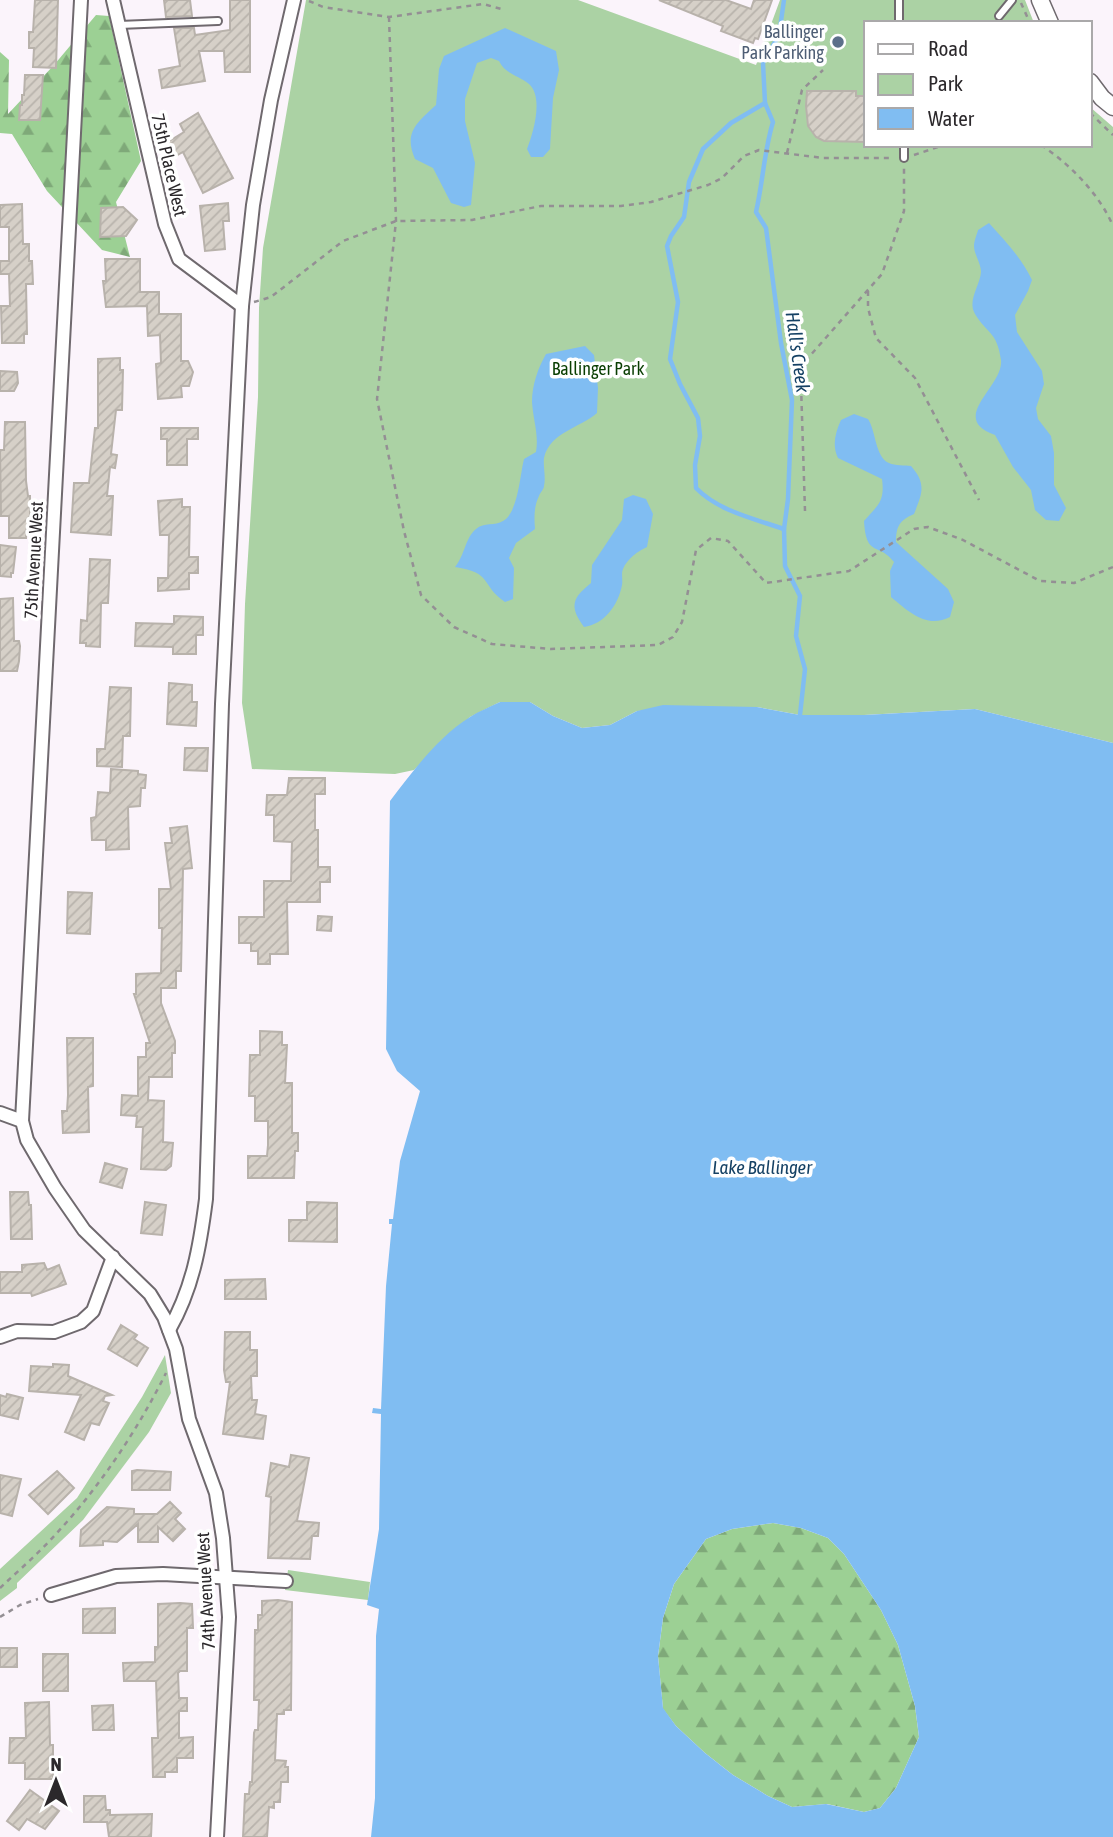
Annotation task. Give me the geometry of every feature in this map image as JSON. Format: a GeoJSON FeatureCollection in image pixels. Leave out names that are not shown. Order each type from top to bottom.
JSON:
{"type":"FeatureCollection","features":[{"type":"Feature","properties":{"kind":"street","name":"75th Avenue West"},"geometry":{"type":"LineString","coordinates":[[22,1121],[81,0]]}},
{"type":"Feature","properties":{"kind":"street","name":"75th Place West"},"geometry":{"type":"LineString","coordinates":[[113,0],[164,224],[179,259],[242,306]]}},
{"type":"Feature","properties":{"kind":"street"},"geometry":{"type":"LineString","coordinates":[[169,1330],[187,1296],[197,1261],[206,1199],[222,704],[242,306],[253,205],[271,100],[294,0]]}},
{"type":"Feature","properties":{"kind":"street"},"geometry":{"type":"LineString","coordinates":[[1040,0],[1049,21]]}},
{"type":"Feature","properties":{"kind":"street"},"geometry":{"type":"LineString","coordinates":[[1092,85],[1113,107]]}},
{"type":"Feature","properties":{"kind":"street"},"geometry":{"type":"LineString","coordinates":[[0,1113],[22,1121]]}},
{"type":"Feature","properties":{"kind":"street","name":"74th Avenue West"},"geometry":{"type":"LineString","coordinates":[[22,1121],[27,1140],[84,1230],[150,1294],[169,1330],[176,1349],[189,1419],[216,1493],[223,1538],[229,1617],[218,1837]]}},
{"type":"Feature","properties":{"kind":"street"},"geometry":{"type":"LineString","coordinates":[[0,1337],[16,1331],[54,1332],[81,1322],[93,1311],[113,1258]]}},
{"type":"Feature","properties":{"kind":"street"},"geometry":{"type":"LineString","coordinates":[[51,1595],[116,1576],[225,1576],[286,1581]]}},
{"type":"Feature","properties":{"kind":"lane"},"geometry":{"type":"LineString","coordinates":[[899,0],[899,21]]}},
{"type":"Feature","properties":{"kind":"lane"},"geometry":{"type":"LineString","coordinates":[[999,16],[1012,0]]}},
{"type":"Feature","properties":{"kind":"lane"},"geometry":{"type":"LineString","coordinates":[[119,25],[218,21]]}},
{"type":"Feature","properties":{"kind":"lane"},"geometry":{"type":"LineString","coordinates":[[904,147],[904,158]]}},
{"type":"Feature","properties":{"kind":"path"},"geometry":{"type":"LineString","coordinates":[[306,0],[323,7],[390,17],[482,4],[505,10]]}},
{"type":"Feature","properties":{"kind":"path"},"geometry":{"type":"LineString","coordinates":[[1020,0],[1029,21]]}},
{"type":"Feature","properties":{"kind":"path"},"geometry":{"type":"LineString","coordinates":[[390,17],[396,221],[377,398],[404,531],[421,595],[454,627],[492,643],[551,649],[658,645],[673,638],[682,622],[696,550],[711,538],[728,541],[766,583],[849,571],[914,529],[928,527],[963,540],[1040,581],[1074,583],[1113,567]]}},
{"type":"Feature","properties":{"kind":"path"},"geometry":{"type":"LineString","coordinates":[[787,154],[802,90],[823,69]]}},
{"type":"Feature","properties":{"kind":"path"},"geometry":{"type":"LineString","coordinates":[[1092,115],[1113,135]]}},
{"type":"Feature","properties":{"kind":"path"},"geometry":{"type":"LineString","coordinates":[[242,306],[271,297],[343,241],[396,221],[472,220],[541,206],[621,206],[651,202],[722,178],[744,156],[759,150],[859,160],[904,158],[938,147]]}},
{"type":"Feature","properties":{"kind":"path"},"geometry":{"type":"LineString","coordinates":[[1044,147],[1054,153],[1086,186],[1113,226]]}},
{"type":"Feature","properties":{"kind":"path"},"geometry":{"type":"LineString","coordinates":[[805,511],[801,386],[808,358],[882,274],[904,211],[904,158]]}},
{"type":"Feature","properties":{"kind":"path"},"geometry":{"type":"LineString","coordinates":[[868,289],[868,308],[876,338],[915,378],[979,500]]}},
{"type":"Feature","properties":{"kind":"path"},"geometry":{"type":"LineString","coordinates":[[0,1588],[55,1536],[81,1505],[115,1460],[165,1376]]}},
{"type":"Feature","properties":{"kind":"path"},"geometry":{"type":"LineString","coordinates":[[0,1617],[20,1605],[51,1595]]}},
{"type":"Feature","properties":{"kind":"green space","name":"Ballinger Park"},"geometry":{"type":"Polygon","coordinates":[[[306,0],[578,0],[756,65],[780,0],[1025,0],[1033,21],[864,21],[864,147],[1092,147],[1092,109],[1113,127],[1113,743],[975,709],[864,715],[800,715],[757,707],[637,711],[610,725],[582,728],[553,716],[530,702],[500,702],[470,717],[414,770],[395,774],[252,769],[242,703],[263,248],[306,0]]]}},
{"type":"Feature","properties":{"kind":"green space"},"geometry":{"type":"Polygon","coordinates":[[[96,15],[109,16],[141,161],[116,202],[130,257],[102,250],[47,191],[12,134],[0,133],[0,52],[9,60],[8,114],[96,15]]]}},
{"type":"Feature","properties":{"kind":"green space"},"geometry":{"type":"Polygon","coordinates":[[[165,1355],[171,1393],[149,1432],[83,1520],[17,1583],[17,1588],[0,1601],[0,1569],[77,1498],[142,1397],[165,1355]]]}},
{"type":"Feature","properties":{"kind":"green space"},"geometry":{"type":"Polygon","coordinates":[[[773,1523],[801,1528],[828,1538],[844,1554],[881,1610],[898,1645],[915,1706],[919,1737],[896,1788],[880,1808],[864,1812],[827,1804],[792,1807],[733,1775],[676,1726],[663,1709],[658,1656],[663,1618],[674,1584],[706,1539],[732,1529],[773,1523]]]}},
{"type":"Feature","properties":{"kind":"green space"},"geometry":{"type":"Polygon","coordinates":[[[288,1570],[370,1582],[368,1600],[285,1590],[288,1570]]]}},
{"type":"Feature","properties":{"kind":"water"},"geometry":{"type":"Polygon","coordinates":[[[505,28],[556,51],[559,70],[553,98],[550,149],[543,157],[531,157],[527,149],[537,106],[529,84],[508,72],[499,61],[491,58],[477,63],[465,99],[465,121],[475,163],[471,205],[464,207],[451,203],[433,168],[415,159],[412,135],[418,122],[436,105],[439,69],[444,56],[505,28]]]}},
{"type":"Feature","properties":{"kind":"water"},"geometry":{"type":"Polygon","coordinates":[[[989,223],[1018,257],[1032,280],[1015,315],[1017,332],[1042,371],[1044,384],[1036,408],[1038,419],[1051,436],[1054,485],[1066,508],[1059,521],[1046,520],[1035,510],[1031,490],[1013,467],[995,435],[982,428],[976,420],[981,401],[1000,370],[1001,360],[997,343],[979,321],[972,304],[981,272],[974,242],[978,230],[989,223]]]}},
{"type":"Feature","properties":{"kind":"water"},"geometry":{"type":"Polygon","coordinates":[[[585,346],[594,355],[598,388],[597,413],[559,436],[547,449],[544,458],[544,487],[535,508],[535,529],[516,543],[509,558],[514,568],[513,599],[505,602],[481,576],[455,567],[469,537],[476,529],[503,521],[512,510],[524,459],[536,452],[532,396],[540,365],[546,354],[585,346]]]}},
{"type":"Feature","properties":{"kind":"water"},"geometry":{"type":"Polygon","coordinates":[[[854,414],[868,419],[884,460],[894,465],[911,466],[919,478],[922,489],[919,501],[914,514],[900,524],[896,542],[948,589],[954,602],[950,617],[926,620],[891,597],[890,571],[894,562],[870,545],[864,521],[877,507],[881,498],[882,479],[838,458],[835,449],[841,420],[854,414]]]}},
{"type":"Feature","properties":{"kind":"water"},"geometry":{"type":"Polygon","coordinates":[[[633,495],[646,499],[653,514],[647,547],[625,565],[620,593],[609,613],[598,622],[584,627],[576,614],[576,598],[591,583],[592,565],[622,520],[624,499],[633,495]]]}},
{"type":"Feature","properties":{"kind":"water","name":"Lake Ballinger"},"geometry":{"type":"Polygon","coordinates":[[[500,702],[530,702],[553,716],[582,728],[610,725],[637,711],[663,705],[757,707],[800,715],[864,715],[975,709],[1113,743],[1113,1837],[371,1837],[375,1798],[376,1636],[379,1609],[367,1605],[379,1529],[381,1414],[372,1413],[373,1408],[381,1409],[386,1286],[392,1224],[389,1224],[389,1219],[393,1219],[400,1161],[420,1091],[397,1071],[386,1049],[390,801],[447,734],[473,715],[500,702]],[[773,1523],[732,1529],[706,1539],[674,1584],[663,1618],[658,1656],[663,1708],[676,1726],[705,1753],[733,1775],[768,1796],[792,1807],[826,1804],[864,1812],[880,1808],[896,1788],[919,1737],[915,1706],[898,1645],[881,1610],[844,1554],[828,1538],[801,1528],[773,1523]]]}},
{"type":"Feature","properties":{"kind":"building"},"geometry":{"type":"Polygon","coordinates":[[[35,0],[58,0],[56,68],[33,67],[34,48],[29,48],[29,32],[33,32],[35,0]]]}},
{"type":"Feature","properties":{"kind":"building"},"geometry":{"type":"Polygon","coordinates":[[[164,0],[190,0],[192,16],[166,17],[164,0]]]}},
{"type":"Feature","properties":{"kind":"building"},"geometry":{"type":"Polygon","coordinates":[[[230,0],[250,0],[250,72],[225,72],[224,51],[199,51],[205,81],[162,88],[159,70],[180,66],[174,28],[194,28],[195,35],[230,30],[230,0]]]}},
{"type":"Feature","properties":{"kind":"building"},"geometry":{"type":"Polygon","coordinates":[[[659,0],[726,0],[751,9],[754,0],[772,0],[758,39],[755,38],[753,43],[721,31],[723,26],[659,0]]]}},
{"type":"Feature","properties":{"kind":"building"},"geometry":{"type":"Polygon","coordinates":[[[25,75],[43,75],[40,120],[19,120],[25,75]]]}},
{"type":"Feature","properties":{"kind":"building"},"geometry":{"type":"Polygon","coordinates":[[[807,91],[856,91],[856,96],[864,96],[864,142],[824,141],[816,137],[808,126],[807,91]]]}},
{"type":"Feature","properties":{"kind":"building"},"geometry":{"type":"Polygon","coordinates":[[[198,113],[233,178],[203,193],[183,152],[174,157],[166,143],[184,132],[180,124],[198,113]]]}},
{"type":"Feature","properties":{"kind":"building"},"geometry":{"type":"Polygon","coordinates":[[[228,203],[229,221],[223,221],[225,249],[205,251],[200,206],[228,203]]]}},
{"type":"Feature","properties":{"kind":"building"},"geometry":{"type":"Polygon","coordinates":[[[22,204],[23,244],[29,244],[33,284],[26,284],[27,334],[24,334],[24,343],[2,343],[1,306],[10,306],[9,274],[0,274],[0,261],[9,261],[9,227],[0,227],[0,205],[22,204]]]}},
{"type":"Feature","properties":{"kind":"building"},"geometry":{"type":"Polygon","coordinates":[[[123,207],[137,220],[126,236],[100,237],[101,208],[123,207]]]}},
{"type":"Feature","properties":{"kind":"building"},"geometry":{"type":"Polygon","coordinates":[[[105,259],[140,259],[140,292],[159,292],[159,314],[181,314],[181,361],[188,361],[193,372],[189,386],[181,386],[182,397],[158,399],[156,364],[161,363],[160,335],[148,336],[147,306],[106,307],[103,281],[106,281],[105,259]]]}},
{"type":"Feature","properties":{"kind":"building"},"geometry":{"type":"Polygon","coordinates":[[[120,358],[120,370],[123,370],[122,410],[116,410],[111,454],[117,455],[115,468],[110,467],[107,496],[113,496],[111,535],[71,532],[74,483],[89,483],[95,428],[98,428],[98,359],[120,358]]]}},
{"type":"Feature","properties":{"kind":"building"},"geometry":{"type":"Polygon","coordinates":[[[0,371],[17,372],[18,383],[14,391],[0,391],[0,371]]]}},
{"type":"Feature","properties":{"kind":"building"},"geometry":{"type":"Polygon","coordinates":[[[5,422],[25,422],[26,481],[30,496],[30,526],[27,526],[26,538],[9,538],[9,516],[1,516],[0,450],[4,450],[5,422]]]}},
{"type":"Feature","properties":{"kind":"building"},"geometry":{"type":"Polygon","coordinates":[[[161,428],[198,428],[198,439],[187,439],[187,465],[167,465],[167,439],[161,439],[161,428]]]}},
{"type":"Feature","properties":{"kind":"building"},"geometry":{"type":"Polygon","coordinates":[[[182,499],[182,507],[190,507],[189,557],[198,557],[198,573],[189,573],[189,589],[158,591],[158,578],[168,578],[169,535],[160,535],[158,501],[182,499]]]}},
{"type":"Feature","properties":{"kind":"building"},"geometry":{"type":"Polygon","coordinates":[[[0,545],[16,547],[11,577],[0,576],[0,545]]]}},
{"type":"Feature","properties":{"kind":"building"},"geometry":{"type":"Polygon","coordinates":[[[90,559],[110,560],[108,603],[101,603],[100,647],[80,643],[81,620],[87,621],[90,559]]]}},
{"type":"Feature","properties":{"kind":"building"},"geometry":{"type":"Polygon","coordinates":[[[13,598],[14,641],[19,641],[19,661],[17,671],[0,671],[0,599],[13,598]]]}},
{"type":"Feature","properties":{"kind":"building"},"geometry":{"type":"Polygon","coordinates":[[[174,616],[203,617],[203,635],[196,635],[196,654],[173,654],[173,647],[135,646],[136,623],[174,624],[174,616]]]}},
{"type":"Feature","properties":{"kind":"building"},"geometry":{"type":"Polygon","coordinates":[[[169,683],[192,685],[192,702],[197,702],[196,726],[167,724],[169,683]]]}},
{"type":"Feature","properties":{"kind":"building"},"geometry":{"type":"Polygon","coordinates":[[[110,687],[131,688],[130,736],[123,736],[122,767],[97,766],[97,749],[105,749],[110,687]]]}},
{"type":"Feature","properties":{"kind":"building"},"geometry":{"type":"Polygon","coordinates":[[[185,748],[208,748],[207,771],[184,770],[185,748]]]}},
{"type":"Feature","properties":{"kind":"building"},"geometry":{"type":"Polygon","coordinates":[[[111,769],[138,771],[138,774],[146,775],[145,788],[141,788],[140,806],[128,807],[129,849],[106,850],[106,840],[92,840],[91,818],[96,817],[98,792],[110,793],[111,769]]]}},
{"type":"Feature","properties":{"kind":"building"},"geometry":{"type":"Polygon","coordinates":[[[289,778],[325,778],[325,794],[315,794],[315,830],[318,830],[318,867],[330,867],[330,882],[320,882],[320,902],[287,902],[288,954],[270,954],[270,964],[258,964],[258,951],[251,951],[251,943],[239,943],[239,917],[264,917],[264,881],[291,881],[292,842],[274,841],[274,815],[266,815],[267,795],[287,795],[289,778]]]}},
{"type":"Feature","properties":{"kind":"building"},"geometry":{"type":"Polygon","coordinates":[[[187,826],[192,868],[183,869],[181,971],[176,971],[176,988],[161,988],[161,1003],[175,1041],[172,1077],[149,1077],[148,1100],[164,1101],[163,1142],[173,1143],[171,1166],[166,1170],[141,1169],[143,1127],[136,1127],[137,1116],[121,1115],[122,1095],[138,1096],[138,1057],[146,1057],[146,1043],[150,1043],[134,994],[136,974],[161,973],[159,889],[171,889],[165,843],[172,843],[170,828],[187,826]]]}},
{"type":"Feature","properties":{"kind":"building"},"geometry":{"type":"Polygon","coordinates":[[[68,892],[92,893],[90,934],[67,933],[68,892]]]}},
{"type":"Feature","properties":{"kind":"building"},"geometry":{"type":"Polygon","coordinates":[[[318,916],[332,917],[331,931],[317,930],[318,916]]]}},
{"type":"Feature","properties":{"kind":"building"},"geometry":{"type":"Polygon","coordinates":[[[260,1031],[282,1032],[282,1045],[287,1045],[285,1083],[292,1083],[292,1133],[298,1133],[294,1178],[248,1178],[248,1156],[267,1156],[268,1145],[268,1121],[255,1121],[255,1096],[249,1096],[250,1055],[260,1055],[260,1031]]]}},
{"type":"Feature","properties":{"kind":"building"},"geometry":{"type":"Polygon","coordinates":[[[67,1038],[93,1038],[93,1086],[88,1087],[89,1132],[63,1133],[62,1111],[67,1111],[68,1095],[67,1038]]]}},
{"type":"Feature","properties":{"kind":"building"},"geometry":{"type":"Polygon","coordinates":[[[105,1163],[127,1169],[122,1188],[100,1182],[105,1163]]]}},
{"type":"Feature","properties":{"kind":"building"},"geometry":{"type":"Polygon","coordinates":[[[10,1192],[28,1192],[32,1239],[11,1239],[10,1192]]]}},
{"type":"Feature","properties":{"kind":"building"},"geometry":{"type":"Polygon","coordinates":[[[145,1202],[166,1205],[162,1235],[141,1233],[145,1202]]]}},
{"type":"Feature","properties":{"kind":"building"},"geometry":{"type":"Polygon","coordinates":[[[307,1202],[337,1203],[337,1242],[289,1241],[289,1220],[307,1220],[307,1202]]]}},
{"type":"Feature","properties":{"kind":"building"},"geometry":{"type":"Polygon","coordinates":[[[44,1263],[47,1270],[59,1265],[66,1284],[32,1296],[31,1293],[0,1293],[0,1272],[22,1272],[22,1265],[44,1263]]]}},
{"type":"Feature","properties":{"kind":"building"},"geometry":{"type":"Polygon","coordinates":[[[265,1279],[266,1299],[225,1299],[225,1280],[265,1279]]]}},
{"type":"Feature","properties":{"kind":"building"},"geometry":{"type":"Polygon","coordinates":[[[121,1325],[137,1335],[134,1339],[148,1348],[137,1366],[108,1349],[121,1325]]]}},
{"type":"Feature","properties":{"kind":"building"},"geometry":{"type":"Polygon","coordinates":[[[225,1332],[250,1332],[250,1350],[257,1350],[257,1376],[251,1376],[252,1400],[257,1400],[255,1414],[266,1416],[263,1439],[223,1434],[230,1382],[226,1382],[224,1370],[225,1332]]]}},
{"type":"Feature","properties":{"kind":"building"},"geometry":{"type":"Polygon","coordinates":[[[53,1364],[69,1365],[68,1376],[112,1395],[105,1396],[103,1401],[109,1403],[99,1425],[91,1423],[84,1440],[65,1432],[81,1395],[29,1391],[31,1366],[53,1367],[53,1364]]]}},
{"type":"Feature","properties":{"kind":"building"},"geometry":{"type":"Polygon","coordinates":[[[7,1394],[23,1398],[18,1419],[0,1415],[0,1395],[6,1397],[7,1394]]]}},
{"type":"Feature","properties":{"kind":"building"},"geometry":{"type":"Polygon","coordinates":[[[291,1455],[309,1458],[297,1521],[319,1523],[318,1536],[312,1536],[310,1559],[268,1558],[271,1497],[266,1496],[271,1463],[289,1467],[291,1455]]]}},
{"type":"Feature","properties":{"kind":"building"},"geometry":{"type":"Polygon","coordinates":[[[57,1471],[74,1488],[48,1514],[29,1495],[57,1471]]]}},
{"type":"Feature","properties":{"kind":"building"},"geometry":{"type":"Polygon","coordinates":[[[132,1471],[171,1472],[170,1490],[132,1490],[132,1471]]]}},
{"type":"Feature","properties":{"kind":"building"},"geometry":{"type":"Polygon","coordinates":[[[0,1475],[21,1479],[12,1516],[0,1513],[0,1475]]]}},
{"type":"Feature","properties":{"kind":"building"},"geometry":{"type":"Polygon","coordinates":[[[170,1502],[181,1513],[175,1519],[185,1529],[173,1541],[158,1527],[158,1542],[138,1542],[138,1524],[117,1542],[103,1541],[103,1545],[80,1546],[81,1530],[107,1507],[134,1509],[134,1514],[157,1514],[170,1502]]]}},
{"type":"Feature","properties":{"kind":"building"},"geometry":{"type":"Polygon","coordinates":[[[262,1601],[292,1602],[291,1710],[277,1714],[275,1760],[286,1761],[288,1782],[281,1782],[280,1802],[274,1802],[274,1808],[269,1807],[267,1837],[243,1837],[245,1794],[249,1794],[252,1782],[254,1733],[258,1730],[259,1700],[254,1700],[255,1630],[258,1630],[258,1615],[262,1615],[262,1601]]]}},
{"type":"Feature","properties":{"kind":"building"},"geometry":{"type":"Polygon","coordinates":[[[158,1604],[192,1604],[193,1628],[187,1628],[187,1671],[178,1673],[179,1698],[187,1698],[187,1711],[179,1711],[179,1738],[193,1737],[193,1758],[177,1758],[177,1772],[165,1772],[165,1777],[153,1777],[152,1738],[158,1738],[156,1681],[124,1681],[123,1663],[155,1662],[155,1647],[158,1647],[158,1604]]]}},
{"type":"Feature","properties":{"kind":"building"},"geometry":{"type":"Polygon","coordinates":[[[115,1608],[115,1633],[83,1633],[83,1609],[115,1608]]]}},
{"type":"Feature","properties":{"kind":"building"},"geometry":{"type":"Polygon","coordinates":[[[0,1648],[17,1648],[17,1667],[0,1667],[0,1648]]]}},
{"type":"Feature","properties":{"kind":"building"},"geometry":{"type":"Polygon","coordinates":[[[43,1654],[68,1654],[68,1691],[43,1691],[43,1654]]]}},
{"type":"Feature","properties":{"kind":"building"},"geometry":{"type":"Polygon","coordinates":[[[49,1702],[53,1779],[25,1779],[25,1763],[9,1763],[10,1738],[26,1738],[25,1703],[49,1702]]]}},
{"type":"Feature","properties":{"kind":"building"},"geometry":{"type":"Polygon","coordinates":[[[113,1705],[114,1730],[93,1730],[92,1706],[113,1705]]]}},
{"type":"Feature","properties":{"kind":"building"},"geometry":{"type":"Polygon","coordinates":[[[30,1790],[59,1811],[45,1829],[27,1819],[19,1830],[7,1821],[30,1790]]]}},
{"type":"Feature","properties":{"kind":"building"},"geometry":{"type":"Polygon","coordinates":[[[84,1796],[105,1796],[106,1810],[110,1810],[110,1815],[152,1814],[151,1837],[109,1837],[107,1822],[84,1822],[84,1796]]]}},
{"type":"Feature","properties":{"kind":"waterway","name":"Hall's Creek"},"geometry":{"type":"LineString","coordinates":[[784,0],[779,35],[763,63],[765,103],[773,122],[756,212],[766,228],[781,343],[792,400],[788,499],[784,529],[785,566],[800,596],[796,636],[805,669],[800,715]]}},
{"type":"Feature","properties":{"kind":"waterway"},"geometry":{"type":"LineString","coordinates":[[765,103],[731,123],[703,149],[689,182],[684,217],[667,246],[678,302],[670,359],[698,418],[700,436],[695,465],[696,488],[715,503],[784,529]]}},
{"type":"Feature","properties":{"kind":"place","name":"Ballinger Park Parking"},"geometry":{"type":"Point","coordinates":[838,42]}}]}
